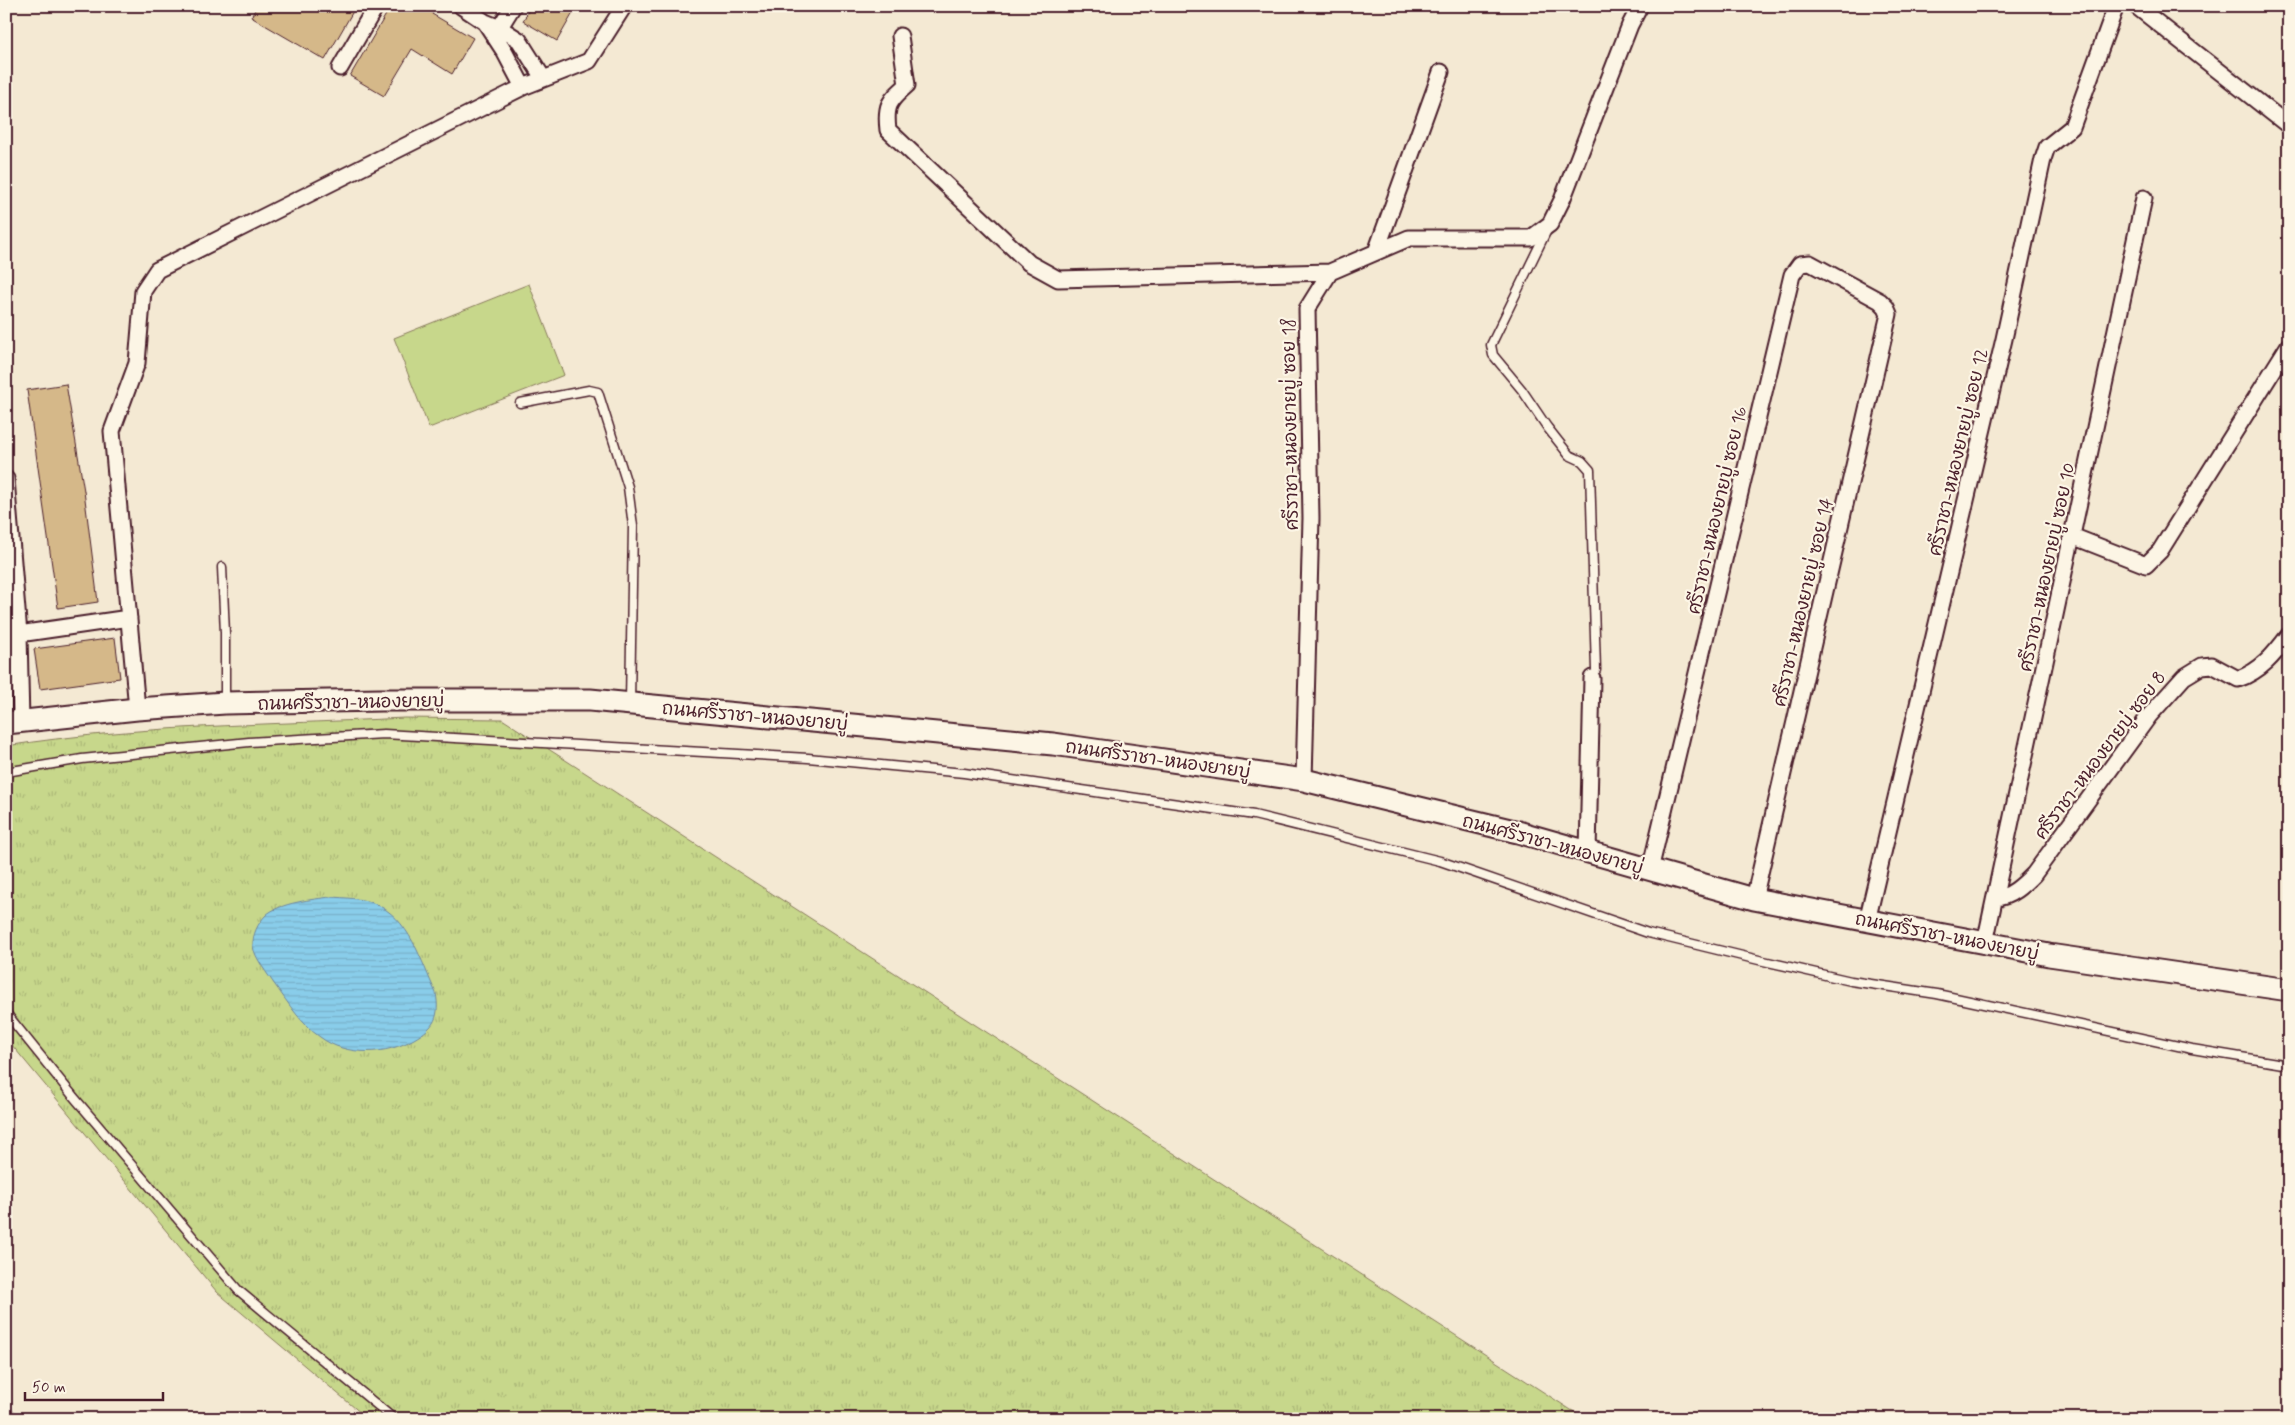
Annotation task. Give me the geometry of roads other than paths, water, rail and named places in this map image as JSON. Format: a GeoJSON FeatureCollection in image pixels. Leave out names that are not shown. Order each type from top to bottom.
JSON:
{"type":"FeatureCollection","features":[{"type":"Feature","properties":{"kind":"main road","name":"ถนนศรีราชา-หนองยายบู่"},"geometry":{"type":"LineString","coordinates":[[14,723],[225,703],[381,700],[590,700],[1053,744],[1304,780],[1518,832],[1754,899],[2049,955],[2289,990]]}},
{"type":"Feature","properties":{"kind":"street"},"geometry":{"type":"LineString","coordinates":[[340,68],[376,6]]}},
{"type":"Feature","properties":{"kind":"street"},"geometry":{"type":"LineString","coordinates":[[461,6],[497,32],[520,40],[544,78]]}},
{"type":"Feature","properties":{"kind":"street"},"geometry":{"type":"LineString","coordinates":[[497,32],[513,6]]}},
{"type":"Feature","properties":{"kind":"street"},"geometry":{"type":"LineString","coordinates":[[137,710],[112,431],[138,363],[144,291],[157,270],[523,87],[589,60],[624,6]]}},
{"type":"Feature","properties":{"kind":"street"},"geometry":{"type":"LineString","coordinates":[[900,36],[907,85],[890,100],[886,112],[888,130],[1030,263],[1058,279],[1330,272],[1408,238],[1531,238],[1550,224],[1562,200],[1630,25],[1640,6]]}},
{"type":"Feature","properties":{"kind":"street","name":"ศรีราชา-หนองยายบู่ ซอย 12"},"geometry":{"type":"LineString","coordinates":[[1867,921],[2004,339],[2043,159],[2047,146],[2072,127],[2116,6]]}},
{"type":"Feature","properties":{"kind":"street"},"geometry":{"type":"LineString","coordinates":[[2136,6],[2289,126]]}},
{"type":"Feature","properties":{"kind":"street"},"geometry":{"type":"LineString","coordinates":[[497,32],[523,87]]}},
{"type":"Feature","properties":{"kind":"street"},"geometry":{"type":"LineString","coordinates":[[1376,252],[1440,72]]}},
{"type":"Feature","properties":{"kind":"street","name":"ศรีราชา-หนองยายบู่ ซอย 10"},"geometry":{"type":"LineString","coordinates":[[1986,943],[2144,198]]}},
{"type":"Feature","properties":{"kind":"street","name":"ศรีราชา-หนองยายบู่ ซอย 16"},"geometry":{"type":"LineString","coordinates":[[1650,870],[1794,270],[1803,262],[1810,263],[1880,301],[1886,307],[1889,314]]}},
{"type":"Feature","properties":{"kind":"street","name":"ศรีราชา-หนองยายบู่ ซอย 18"},"geometry":{"type":"LineString","coordinates":[[1304,780],[1311,518],[1307,308],[1330,272]]}},
{"type":"Feature","properties":{"kind":"street","name":"ศรีราชา-หนองยายบู่ ซอย 14"},"geometry":{"type":"LineString","coordinates":[[1754,899],[1889,314]]}},
{"type":"Feature","properties":{"kind":"street"},"geometry":{"type":"LineString","coordinates":[[2072,536],[2146,565],[2160,551],[2289,345]]}},
{"type":"Feature","properties":{"kind":"street"},"geometry":{"type":"LineString","coordinates":[[6,479],[19,634],[14,723]]}},
{"type":"Feature","properties":{"kind":"street"},"geometry":{"type":"LineString","coordinates":[[19,634],[129,618]]}},
{"type":"Feature","properties":{"kind":"street","name":"ศรีราชา-หนองยายบู่ ซอย 8"},"geometry":{"type":"LineString","coordinates":[[1995,898],[2002,898],[2023,886],[2034,874],[2149,716],[2184,676],[2202,666],[2212,665],[2238,679],[2253,674],[2289,636]]}},
{"type":"Feature","properties":{"kind":"street"},"geometry":{"type":"LineString","coordinates":[[1588,852],[1594,674]]}},
{"type":"Feature","properties":{"kind":"lane"},"geometry":{"type":"LineString","coordinates":[[1550,224],[1504,315],[1491,348],[1493,355],[1522,390],[1547,427],[1570,455],[1582,461],[1590,470],[1594,674]]}},
{"type":"Feature","properties":{"kind":"lane"},"geometry":{"type":"LineString","coordinates":[[520,403],[589,390],[598,392],[628,488],[633,526],[630,704]]}},
{"type":"Feature","properties":{"kind":"lane"},"geometry":{"type":"LineString","coordinates":[[222,567],[225,633],[225,703]]}},
{"type":"Feature","properties":{"kind":"lane"},"geometry":{"type":"LineString","coordinates":[[6,772],[82,759],[249,742],[384,734],[808,758],[964,773],[1254,815],[1440,862],[1648,934],[1851,980],[1938,994],[2154,1042],[2289,1065]]}},
{"type":"Feature","properties":{"kind":"lane"},"geometry":{"type":"LineString","coordinates":[[6,1012],[73,1096],[238,1290],[394,1419]]}},
{"type":"Feature","properties":{"kind":"water"},"geometry":{"type":"Polygon","coordinates":[[[331,897],[352,898],[373,903],[386,910],[405,929],[413,942],[436,993],[436,1015],[431,1026],[421,1035],[403,1044],[379,1051],[354,1051],[330,1043],[313,1032],[301,1020],[259,961],[254,950],[253,938],[258,925],[266,915],[279,907],[306,900],[331,897]]]}}]}
